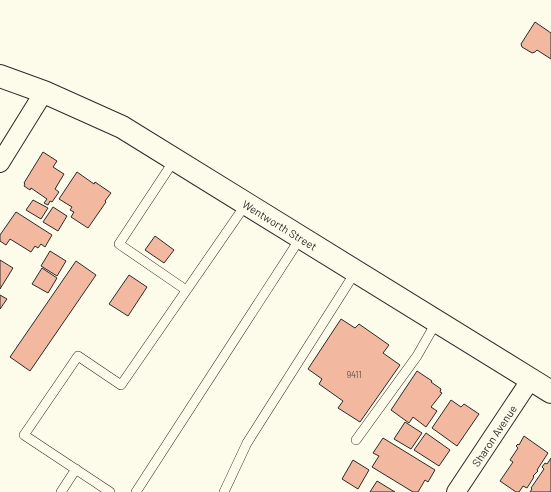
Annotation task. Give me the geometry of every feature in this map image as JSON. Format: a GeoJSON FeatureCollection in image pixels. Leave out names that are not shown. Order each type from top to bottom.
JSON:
{"type":"FeatureCollection","features":[{"type":"Feature","properties":{"kind":"main road","name":"Wentworth Street"},"geometry":{"type":"LineString","coordinates":[[0,76],[44,92],[122,127],[551,392]]}},
{"type":"Feature","properties":{"kind":"street"},"geometry":{"type":"LineString","coordinates":[[0,162],[44,92]]}},
{"type":"Feature","properties":{"kind":"street","name":"Sharon Avenue"},"geometry":{"type":"LineString","coordinates":[[456,492],[531,379]]}},
{"type":"Feature","properties":{"kind":"lane"},"geometry":{"type":"LineString","coordinates":[[175,159],[119,244],[186,290]]}},
{"type":"Feature","properties":{"kind":"lane"},"geometry":{"type":"LineString","coordinates":[[110,492],[24,435],[78,356],[121,385],[246,203]]}},
{"type":"Feature","properties":{"kind":"lane"},"geometry":{"type":"LineString","coordinates":[[136,492],[302,237]]}},
{"type":"Feature","properties":{"kind":"lane"},"geometry":{"type":"LineString","coordinates":[[224,492],[247,443],[356,271]]}},
{"type":"Feature","properties":{"kind":"lane"},"geometry":{"type":"LineString","coordinates":[[356,440],[417,356],[437,321]]}},
{"type":"Feature","properties":{"kind":"lane"},"geometry":{"type":"LineString","coordinates":[[61,492],[76,469]]}},
{"type":"Feature","properties":{"kind":"building"},"geometry":{"type":"Polygon","coordinates":[[[535,22],[551,33],[551,59],[537,50],[532,53],[522,47],[521,44],[535,22]]]}},
{"type":"Feature","properties":{"kind":"building"},"geometry":{"type":"Polygon","coordinates":[[[43,152],[57,161],[53,167],[64,174],[55,189],[59,192],[48,205],[44,203],[47,199],[31,188],[30,190],[24,186],[24,183],[43,152]]]}},
{"type":"Feature","properties":{"kind":"building"},"geometry":{"type":"Polygon","coordinates":[[[77,172],[94,184],[95,182],[111,193],[88,228],[71,217],[74,212],[70,210],[72,207],[59,199],[77,172]]]}},
{"type":"Feature","properties":{"kind":"building"},"geometry":{"type":"Polygon","coordinates":[[[33,200],[48,208],[41,219],[26,210],[33,200]]]}},
{"type":"Feature","properties":{"kind":"building"},"geometry":{"type":"Polygon","coordinates":[[[53,207],[67,216],[58,231],[43,222],[53,207]]]}},
{"type":"Feature","properties":{"kind":"building"},"geometry":{"type":"Polygon","coordinates":[[[16,212],[52,235],[45,247],[41,244],[38,248],[35,246],[31,252],[10,239],[6,245],[0,241],[0,235],[16,212]]]}},
{"type":"Feature","properties":{"kind":"building"},"geometry":{"type":"Polygon","coordinates":[[[155,236],[174,250],[164,263],[145,250],[155,236]]]}},
{"type":"Feature","properties":{"kind":"building"},"geometry":{"type":"Polygon","coordinates":[[[50,251],[66,261],[57,276],[41,266],[50,251]]]}},
{"type":"Feature","properties":{"kind":"building"},"geometry":{"type":"Polygon","coordinates":[[[0,260],[13,268],[0,289],[0,260]]]}},
{"type":"Feature","properties":{"kind":"building"},"geometry":{"type":"Polygon","coordinates":[[[76,261],[96,275],[30,371],[10,357],[76,261]]]}},
{"type":"Feature","properties":{"kind":"building"},"geometry":{"type":"Polygon","coordinates":[[[42,268],[57,278],[48,293],[32,284],[42,268]]]}},
{"type":"Feature","properties":{"kind":"building"},"geometry":{"type":"Polygon","coordinates":[[[129,275],[147,287],[128,316],[109,304],[129,275]]]}},
{"type":"Feature","properties":{"kind":"building"},"geometry":{"type":"Polygon","coordinates":[[[0,295],[7,299],[0,309],[0,295]]]}},
{"type":"Feature","properties":{"kind":"building"},"geometry":{"type":"Polygon","coordinates":[[[341,319],[355,328],[359,324],[389,345],[383,353],[400,365],[360,422],[338,408],[343,401],[319,384],[322,379],[308,369],[341,319]]]}},
{"type":"Feature","properties":{"kind":"building"},"geometry":{"type":"Polygon","coordinates":[[[417,371],[432,381],[431,382],[441,389],[440,392],[442,393],[431,407],[437,411],[426,427],[413,417],[409,423],[391,410],[417,371]]]}},
{"type":"Feature","properties":{"kind":"building"},"geometry":{"type":"Polygon","coordinates":[[[451,400],[461,407],[464,404],[479,414],[457,446],[432,428],[451,400]]]}},
{"type":"Feature","properties":{"kind":"building"},"geometry":{"type":"Polygon","coordinates":[[[405,422],[422,433],[411,449],[394,439],[405,422]]]}},
{"type":"Feature","properties":{"kind":"building"},"geometry":{"type":"Polygon","coordinates":[[[426,433],[450,450],[439,466],[414,450],[426,433]]]}},
{"type":"Feature","properties":{"kind":"building"},"geometry":{"type":"Polygon","coordinates":[[[524,436],[548,453],[527,488],[523,486],[519,492],[516,492],[500,481],[513,462],[510,460],[518,448],[516,446],[518,444],[519,445],[524,436]]]}},
{"type":"Feature","properties":{"kind":"building"},"geometry":{"type":"Polygon","coordinates":[[[383,438],[435,470],[428,482],[425,480],[418,492],[413,492],[372,467],[379,456],[373,453],[383,438]]]}},
{"type":"Feature","properties":{"kind":"building"},"geometry":{"type":"Polygon","coordinates":[[[551,458],[551,492],[530,492],[532,489],[531,488],[544,469],[542,467],[545,463],[547,464],[551,458]]]}},
{"type":"Feature","properties":{"kind":"building"},"geometry":{"type":"Polygon","coordinates":[[[353,460],[369,470],[358,489],[342,479],[353,460]]]}},
{"type":"Feature","properties":{"kind":"building"},"geometry":{"type":"Polygon","coordinates":[[[377,481],[395,492],[370,492],[377,481]]]}}]}
